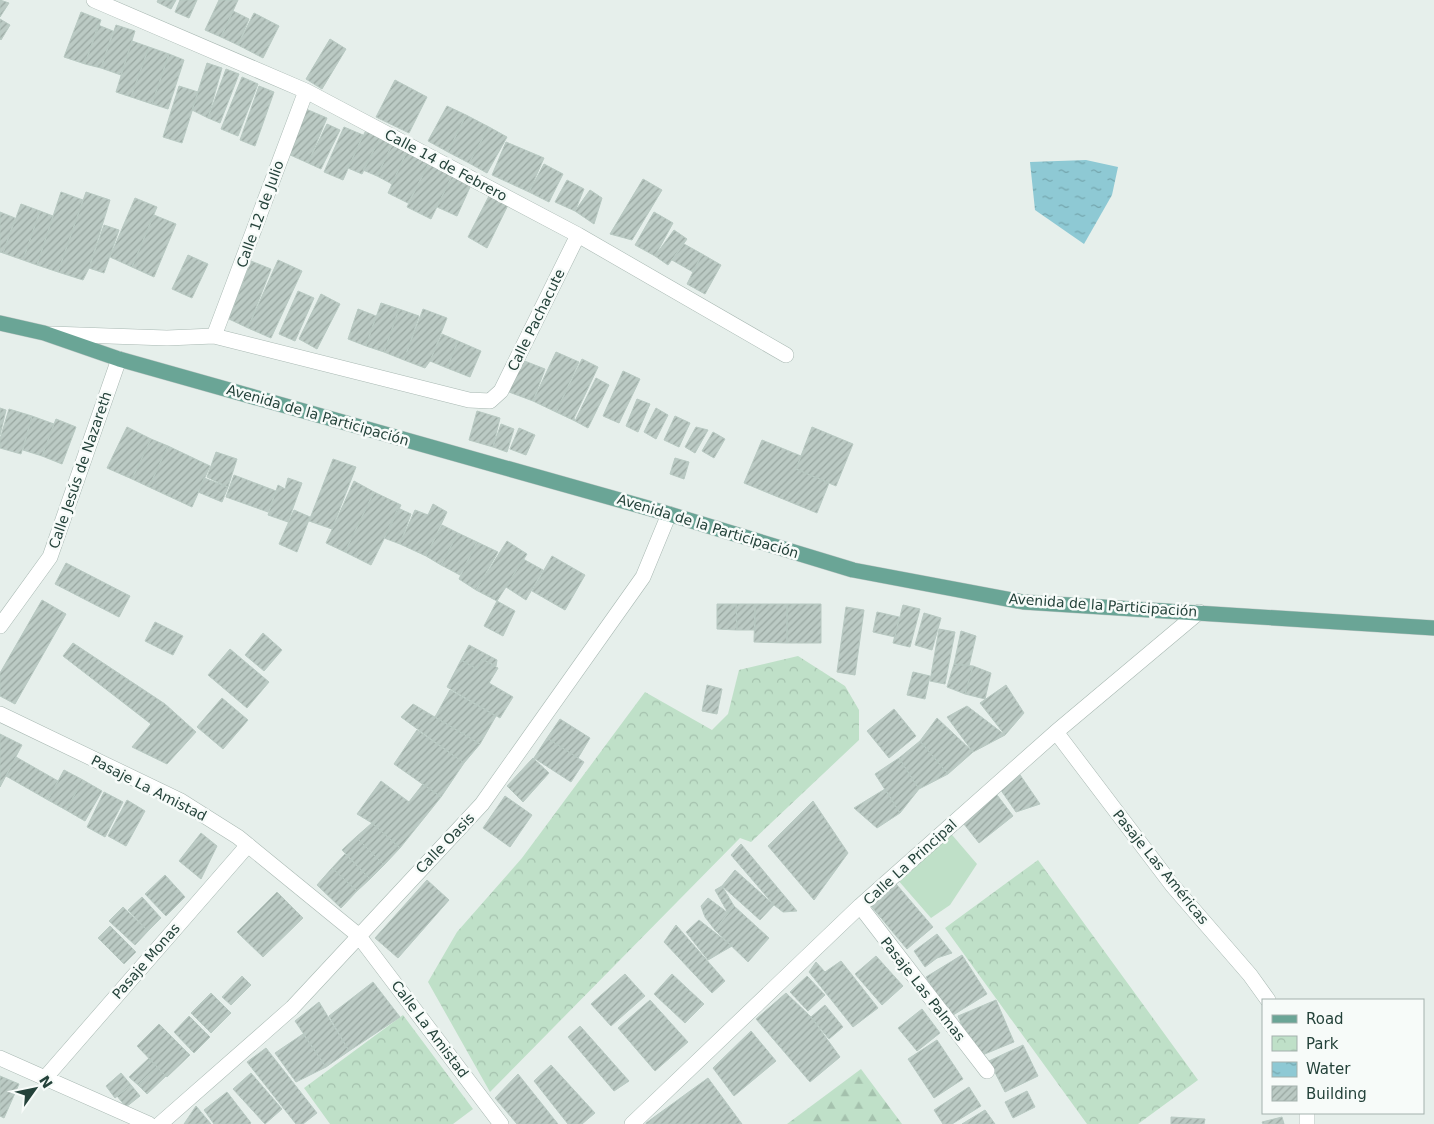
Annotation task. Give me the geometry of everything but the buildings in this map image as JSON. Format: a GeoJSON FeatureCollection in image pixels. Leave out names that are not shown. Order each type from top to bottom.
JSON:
{"type":"FeatureCollection","features":[{"type":"Feature","properties":{"kind":"main road","name":"Avenida de la Participación"},"geometry":{"type":"LineString","coordinates":[[0,323],[44,333],[118,359],[669,514],[853,570],[1014,600],[1434,628]]}},
{"type":"Feature","properties":{"kind":"street","name":"Calle 14 de Febrero"},"geometry":{"type":"LineString","coordinates":[[94,0],[306,91],[578,235],[786,355]]}},
{"type":"Feature","properties":{"kind":"street","name":"Calle 12 de Julio"},"geometry":{"type":"LineString","coordinates":[[214,336],[306,91]]}},
{"type":"Feature","properties":{"kind":"street","name":"Calle Pachacute"},"geometry":{"type":"LineString","coordinates":[[214,336],[469,400],[490,401],[501,391],[578,235]]}},
{"type":"Feature","properties":{"kind":"street"},"geometry":{"type":"LineString","coordinates":[[44,333],[167,338],[214,336]]}},
{"type":"Feature","properties":{"kind":"street","name":"Calle Jesús de Nazareth"},"geometry":{"type":"LineString","coordinates":[[0,626],[50,557],[118,359]]}},
{"type":"Feature","properties":{"kind":"street","name":"Calle Oasis"},"geometry":{"type":"LineString","coordinates":[[160,1124],[292,1008],[482,804],[643,577],[669,514]]}},
{"type":"Feature","properties":{"kind":"street","name":"Calle La Principal"},"geometry":{"type":"LineString","coordinates":[[632,1124],[860,906],[1056,732],[1199,612]]}},
{"type":"Feature","properties":{"kind":"street","name":"Pasaje La Amistad"},"geometry":{"type":"LineString","coordinates":[[0,714],[181,801],[248,845],[358,935]]}},
{"type":"Feature","properties":{"kind":"street","name":"Pasaje Las Américas"},"geometry":{"type":"LineString","coordinates":[[1056,732],[1172,884],[1250,975],[1267,999]]}},
{"type":"Feature","properties":{"kind":"street","name":"Pasaje Monas"},"geometry":{"type":"LineString","coordinates":[[44,1078],[248,845]]}},
{"type":"Feature","properties":{"kind":"street","name":"Pasaje Las Palmas"},"geometry":{"type":"LineString","coordinates":[[860,906],[987,1071]]}},
{"type":"Feature","properties":{"kind":"street","name":"Calle La Amistad"},"geometry":{"type":"LineString","coordinates":[[358,935],[501,1124]]}},
{"type":"Feature","properties":{"kind":"street"},"geometry":{"type":"LineString","coordinates":[[0,1058],[149,1124]]}},
{"type":"Feature","properties":{"kind":"green space"},"geometry":{"type":"Polygon","coordinates":[[[798,656],[845,686],[859,710],[859,740],[751,842],[740,838],[490,1092],[428,982],[457,932],[522,858],[645,692],[712,730],[728,714],[739,670],[798,656]]]}},
{"type":"Feature","properties":{"kind":"green space"},"geometry":{"type":"Polygon","coordinates":[[[947,829],[977,864],[950,905],[931,918],[897,879],[947,829]]]}},
{"type":"Feature","properties":{"kind":"green space"},"geometry":{"type":"Polygon","coordinates":[[[1038,860],[1198,1080],[1138,1124],[1087,1124],[945,928],[1038,860]]]}},
{"type":"Feature","properties":{"kind":"green space"},"geometry":{"type":"Polygon","coordinates":[[[403,1015],[473,1109],[453,1124],[330,1124],[304,1088],[403,1015]]]}},
{"type":"Feature","properties":{"kind":"green space"},"geometry":{"type":"Polygon","coordinates":[[[861,1069],[902,1124],[787,1124],[861,1069]]]}},
{"type":"Feature","properties":{"kind":"water"},"geometry":{"type":"Polygon","coordinates":[[[1086,160],[1118,167],[1112,195],[1084,244],[1035,210],[1030,162],[1086,160]]]}}]}
